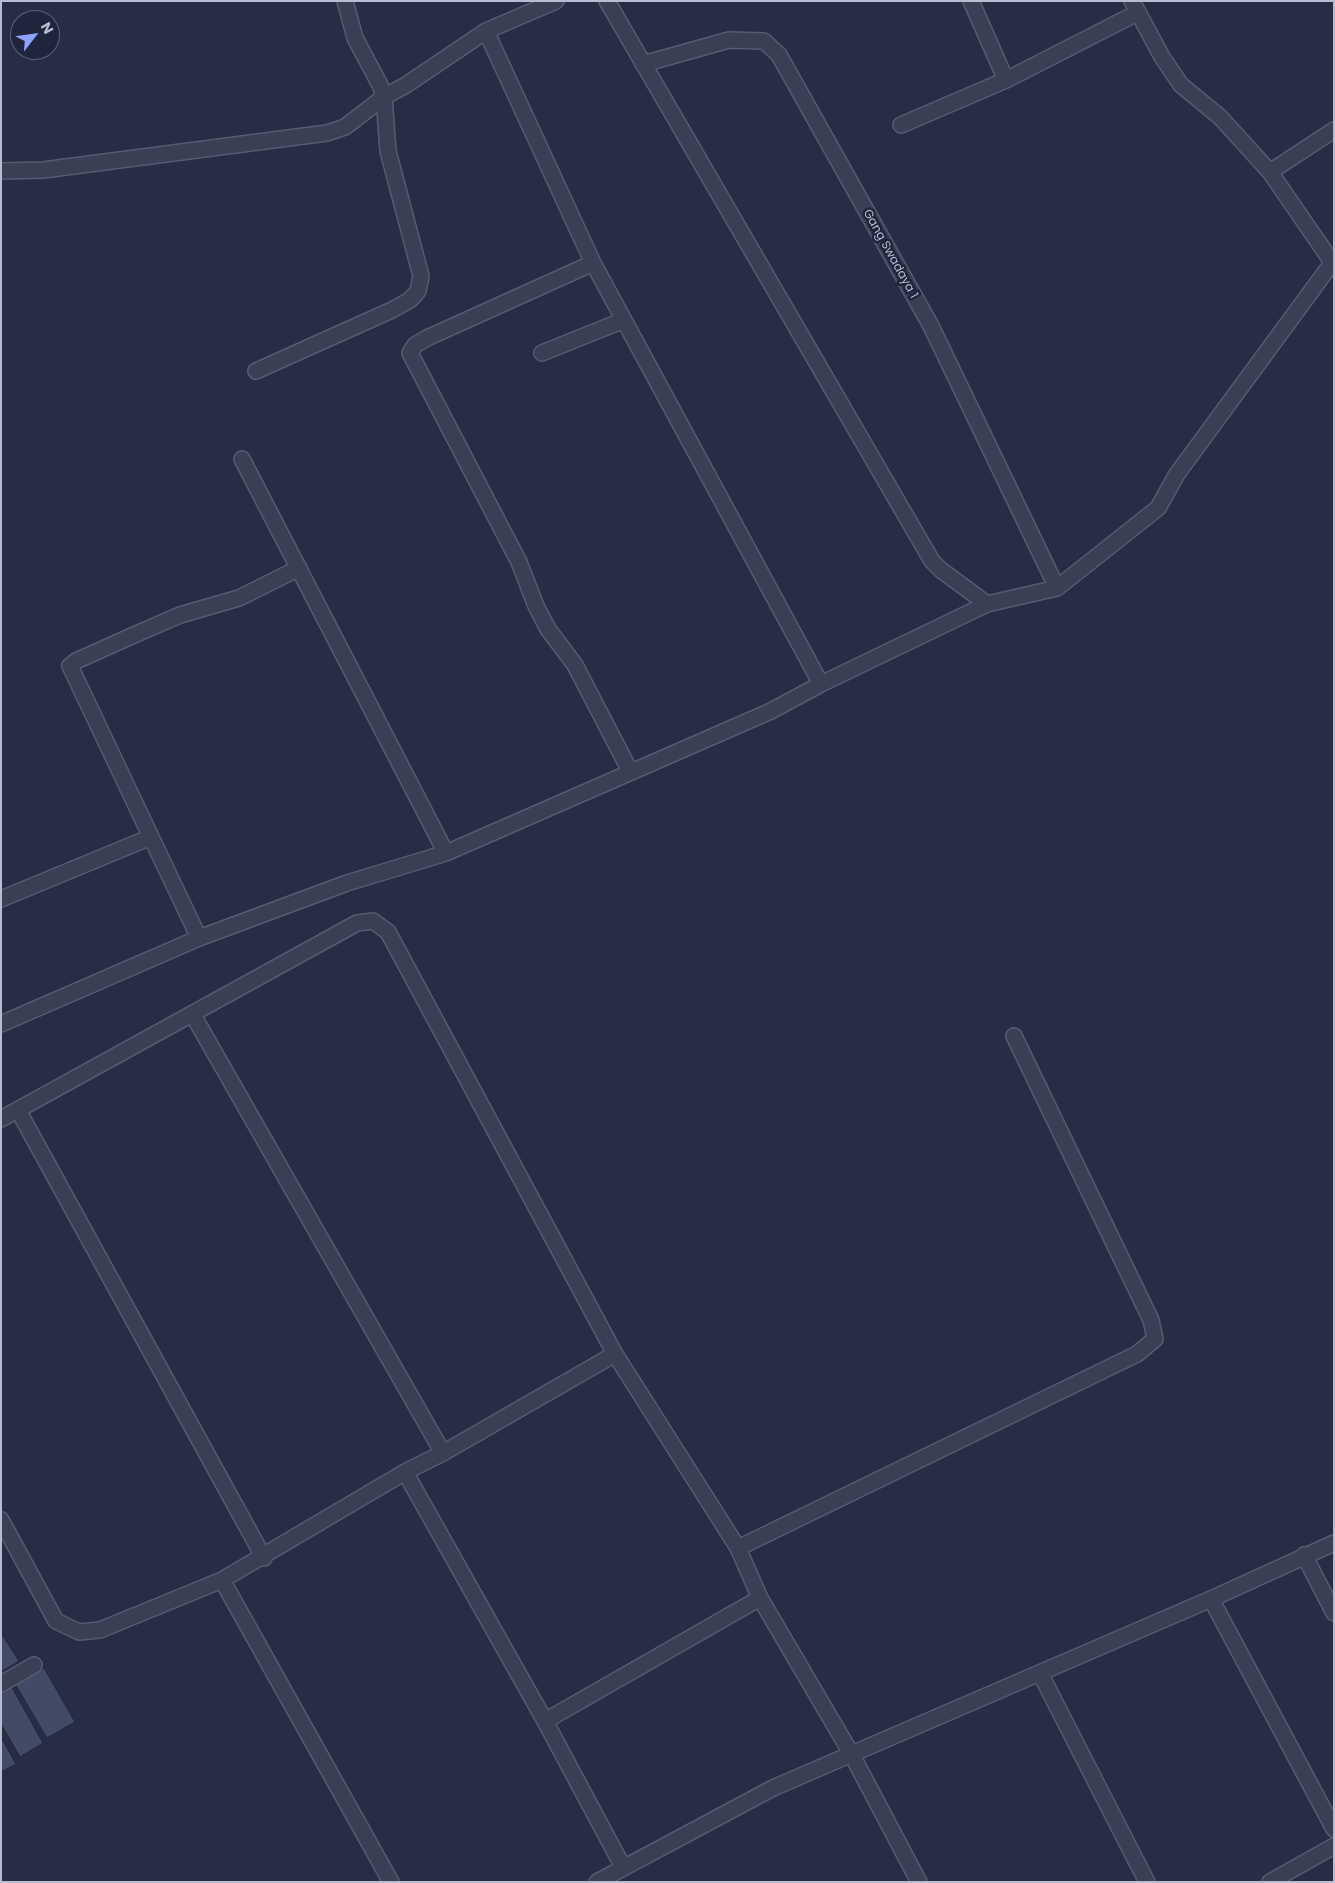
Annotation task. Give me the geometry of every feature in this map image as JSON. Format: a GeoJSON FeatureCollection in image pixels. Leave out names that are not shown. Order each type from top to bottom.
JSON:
{"type":"FeatureCollection","features":[{"type":"Feature","properties":{"kind":"street"},"geometry":{"type":"LineString","coordinates":[[256,371],[392,310],[410,300],[418,291],[421,276],[388,151],[382,91],[361,53],[345,1]]}},
{"type":"Feature","properties":{"kind":"street"},"geometry":{"type":"LineString","coordinates":[[1,171],[43,170],[327,133],[345,127],[382,91],[406,85],[486,31],[556,1]]}},
{"type":"Feature","properties":{"kind":"street"},"geometry":{"type":"LineString","coordinates":[[607,1],[932,561],[941,570],[987,604]]}},
{"type":"Feature","properties":{"kind":"street"},"geometry":{"type":"LineString","coordinates":[[971,1],[1006,80]]}},
{"type":"Feature","properties":{"kind":"street"},"geometry":{"type":"LineString","coordinates":[[1,1024],[199,938],[347,884],[446,853],[771,711],[821,684],[987,604],[1057,588],[1158,508],[1177,474],[1333,264],[1270,172],[1220,117],[1181,85],[1162,57],[1134,7],[1006,80],[901,125]]}},
{"type":"Feature","properties":{"kind":"street"},"geometry":{"type":"LineString","coordinates":[[486,31],[593,263],[821,684]]}},
{"type":"Feature","properties":{"kind":"street","name":"Gang Swadaya 1"},"geometry":{"type":"LineString","coordinates":[[643,64],[729,40],[764,41],[779,55],[849,176],[855,192],[931,326],[1057,588]]}},
{"type":"Feature","properties":{"kind":"street"},"geometry":{"type":"LineString","coordinates":[[1270,172],[1334,130]]}},
{"type":"Feature","properties":{"kind":"street"},"geometry":{"type":"LineString","coordinates":[[593,263],[427,338],[415,345],[410,353],[519,562],[536,606],[548,629],[575,664],[630,771]]}},
{"type":"Feature","properties":{"kind":"street"},"geometry":{"type":"LineString","coordinates":[[542,353],[624,320]]}},
{"type":"Feature","properties":{"kind":"street"},"geometry":{"type":"LineString","coordinates":[[242,459],[446,853]]}},
{"type":"Feature","properties":{"kind":"street"},"geometry":{"type":"LineString","coordinates":[[199,938],[70,666],[76,661],[180,615],[239,598],[299,568]]}},
{"type":"Feature","properties":{"kind":"street"},"geometry":{"type":"LineString","coordinates":[[1,899],[151,837]]}},
{"type":"Feature","properties":{"kind":"street"},"geometry":{"type":"LineString","coordinates":[[1,1119],[357,923],[373,921],[388,932],[615,1354],[738,1548],[760,1598],[852,1754],[919,1882]]}},
{"type":"Feature","properties":{"kind":"street"},"geometry":{"type":"LineString","coordinates":[[193,1015],[443,1453]]}},
{"type":"Feature","properties":{"kind":"street"},"geometry":{"type":"LineString","coordinates":[[738,1548],[1137,1354],[1155,1339],[1151,1320],[1014,1036]]}},
{"type":"Feature","properties":{"kind":"street"},"geometry":{"type":"LineString","coordinates":[[18,1110],[264,1558]]}},
{"type":"Feature","properties":{"kind":"street"},"geometry":{"type":"LineString","coordinates":[[1,1520],[56,1621],[79,1632],[100,1630],[222,1580],[264,1558],[404,1472],[443,1453],[615,1354]]}},
{"type":"Feature","properties":{"kind":"street"},"geometry":{"type":"LineString","coordinates":[[404,1472],[545,1721],[623,1867]]}},
{"type":"Feature","properties":{"kind":"street"},"geometry":{"type":"LineString","coordinates":[[597,1882],[773,1788],[1211,1599],[1304,1555],[1334,1543]]}},
{"type":"Feature","properties":{"kind":"street"},"geometry":{"type":"LineString","coordinates":[[1304,1555],[1334,1613]]}},
{"type":"Feature","properties":{"kind":"street"},"geometry":{"type":"LineString","coordinates":[[222,1580],[391,1882]]}},
{"type":"Feature","properties":{"kind":"street"},"geometry":{"type":"LineString","coordinates":[[545,1721],[760,1598]]}},
{"type":"Feature","properties":{"kind":"street"},"geometry":{"type":"LineString","coordinates":[[1211,1599],[1334,1829]]}},
{"type":"Feature","properties":{"kind":"street"},"geometry":{"type":"LineString","coordinates":[[1,1684],[34,1665]]}},
{"type":"Feature","properties":{"kind":"street"},"geometry":{"type":"LineString","coordinates":[[1040,1673],[1147,1882]]}},
{"type":"Feature","properties":{"kind":"street"},"geometry":{"type":"LineString","coordinates":[[1270,1882],[1334,1846]]}},
{"type":"Feature","properties":{"kind":"building"},"geometry":{"type":"Polygon","coordinates":[[[1,1633],[19,1661],[1,1672],[1,1633]]]}},
{"type":"Feature","properties":{"kind":"building"},"geometry":{"type":"Polygon","coordinates":[[[44,1668],[75,1722],[47,1738],[15,1684],[44,1668]]]}},
{"type":"Feature","properties":{"kind":"building"},"geometry":{"type":"Polygon","coordinates":[[[9,1682],[43,1743],[20,1757],[1,1724],[1,1686],[9,1682]]]}},
{"type":"Feature","properties":{"kind":"building"},"geometry":{"type":"Polygon","coordinates":[[[1,1737],[16,1764],[1,1772],[1,1737]]]}}]}
